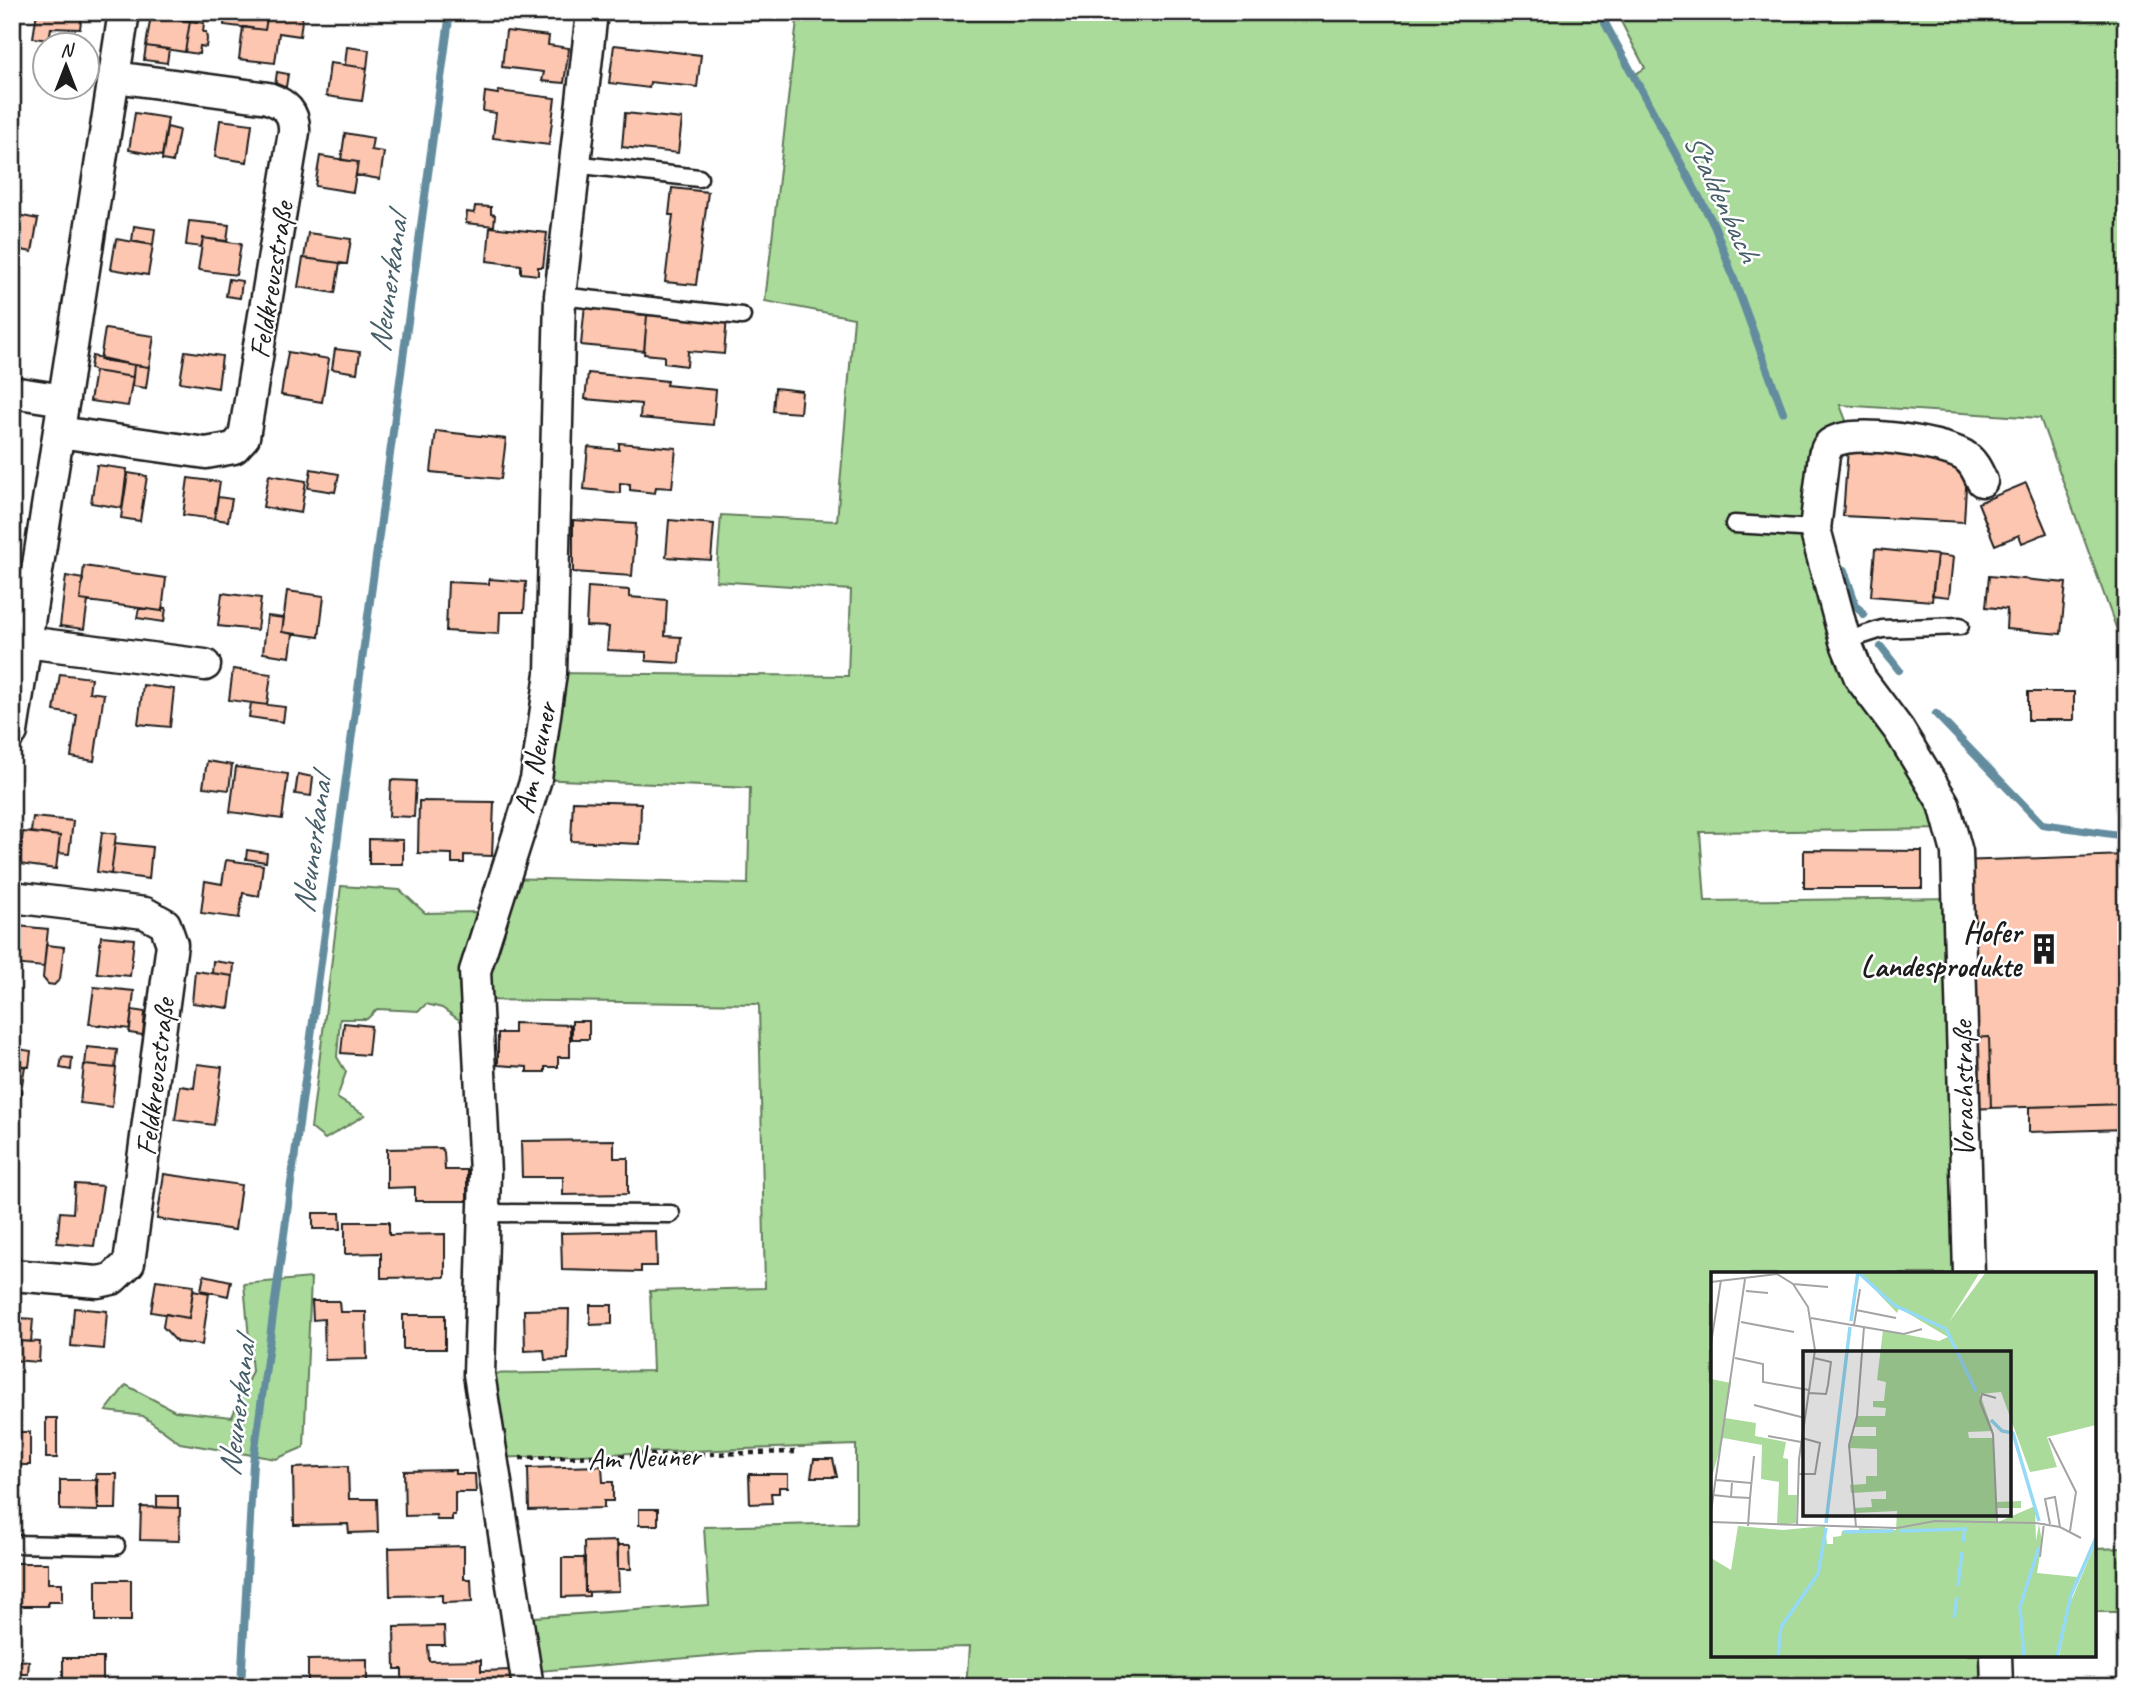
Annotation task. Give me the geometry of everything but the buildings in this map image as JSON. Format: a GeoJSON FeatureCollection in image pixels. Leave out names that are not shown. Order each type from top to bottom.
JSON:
{"type":"FeatureCollection","features":[{"type":"Feature","properties":{"kind":"street"},"geometry":{"type":"LineString","coordinates":[[12,732],[15,691],[26,642],[124,12]]}},
{"type":"Feature","properties":{"kind":"street","name":"Am Neuner"},"geometry":{"type":"LineString","coordinates":[[528,1687],[479,1374],[485,1213],[475,971],[536,779],[551,673],[560,296],[592,12]]}},
{"type":"Feature","properties":{"kind":"street","name":"Feldkreuzstraße"},"geometry":{"type":"LineString","coordinates":[[59,432],[220,452],[234,448],[244,437],[256,380],[294,132],[291,113],[283,103],[268,97],[115,77]]}},
{"type":"Feature","properties":{"kind":"street"},"geometry":{"type":"LineString","coordinates":[[12,392],[64,400]]}},
{"type":"Feature","properties":{"kind":"street","name":"Vorachstraße"},"geometry":{"type":"LineString","coordinates":[[1969,1272],[1957,852],[1944,804],[1925,771],[1860,678],[1845,641],[1815,529],[1824,455],[1829,444],[1840,439],[1888,438],[1942,447],[1964,455],[1975,466],[1982,481]]}},
{"type":"Feature","properties":{"kind":"street"},"geometry":{"type":"LineString","coordinates":[[26,642],[205,665]]}},
{"type":"Feature","properties":{"kind":"street","name":"Feldkreuzstraße"},"geometry":{"type":"LineString","coordinates":[[12,897],[145,913],[165,924],[172,944],[128,1263],[112,1279],[98,1282],[12,1275]]}},
{"type":"Feature","properties":{"kind":"street"},"geometry":{"type":"LineString","coordinates":[[1996,1657],[1997,1687]]}},
{"type":"Feature","properties":{"kind":"lane"},"geometry":{"type":"LineString","coordinates":[[573,164],[699,178]]}},
{"type":"Feature","properties":{"kind":"lane"},"geometry":{"type":"LineString","coordinates":[[560,296],[742,316]]}},
{"type":"Feature","properties":{"kind":"lane"},"geometry":{"type":"LineString","coordinates":[[1734,524],[1815,529]]}},
{"type":"Feature","properties":{"kind":"lane"},"geometry":{"type":"LineString","coordinates":[[1845,641],[1882,629],[1959,626]]}},
{"type":"Feature","properties":{"kind":"lane"},"geometry":{"type":"LineString","coordinates":[[485,1213],[671,1214]]}},
{"type":"Feature","properties":{"kind":"lane"},"geometry":{"type":"LineString","coordinates":[[12,1544],[116,1546]]}},
{"type":"Feature","properties":{"kind":"path","name":"Am Neuner"},"geometry":{"type":"LineString","coordinates":[[491,1458],[578,1459],[797,1451]]}},
{"type":"Feature","properties":{"kind":"green space"},"geometry":{"type":"Polygon","coordinates":[[[798,12],[1599,12],[1634,75],[1645,68],[1616,12],[2126,12],[2126,655],[2040,418],[1840,405],[1847,423],[1822,430],[1814,444],[1829,587],[1952,829],[1700,832],[1705,901],[1958,898],[1969,1272],[1711,1272],[1711,1657],[1996,1657],[1996,1687],[966,1687],[969,1647],[755,1652],[528,1672],[520,1618],[709,1605],[704,1527],[856,1523],[856,1445],[491,1458],[479,1374],[653,1371],[650,1291],[765,1288],[759,1004],[474,1000],[502,878],[748,884],[750,788],[536,779],[551,673],[848,676],[851,590],[716,581],[721,515],[837,521],[854,318],[765,301],[798,12]]]}},
{"type":"Feature","properties":{"kind":"green space"},"geometry":{"type":"Polygon","coordinates":[[[341,886],[400,890],[425,913],[478,912],[459,974],[461,1021],[442,1008],[426,1004],[419,1011],[377,1009],[367,1019],[340,1019],[337,1057],[346,1072],[337,1098],[365,1115],[325,1139],[311,1128],[341,886]]]}},
{"type":"Feature","properties":{"kind":"green space"},"geometry":{"type":"Polygon","coordinates":[[[311,1278],[304,1447],[276,1459],[180,1443],[143,1416],[106,1411],[126,1385],[175,1411],[232,1417],[252,1371],[244,1284],[311,1278]]]}},
{"type":"Feature","properties":{"kind":"green space"},"geometry":{"type":"Polygon","coordinates":[[[2126,1548],[2126,1612],[2096,1612],[2096,1549],[2126,1548]]]}},
{"type":"Feature","properties":{"kind":"waterway","name":"Neunerkanal"},"geometry":{"type":"LineString","coordinates":[[241,1687],[253,1463],[450,12]]}},
{"type":"Feature","properties":{"kind":"waterway","name":"Staldenbach"},"geometry":{"type":"LineString","coordinates":[[1599,12],[1714,225],[1783,412]]}},
{"type":"Feature","properties":{"kind":"waterway","name":"Staldenbach"},"geometry":{"type":"LineString","coordinates":[[1844,570],[1856,605],[1864,615]]}},
{"type":"Feature","properties":{"kind":"waterway","name":"Staldenbach"},"geometry":{"type":"LineString","coordinates":[[1881,647],[1899,670]]}},
{"type":"Feature","properties":{"kind":"waterway","name":"Staldenbach"},"geometry":{"type":"LineString","coordinates":[[1936,714],[2042,824],[2126,836]]}},
{"type":"Feature","properties":{"kind":"place","name":"Hofer Landesprodukte"},"geometry":{"type":"Point","coordinates":[2044,949]}}]}
